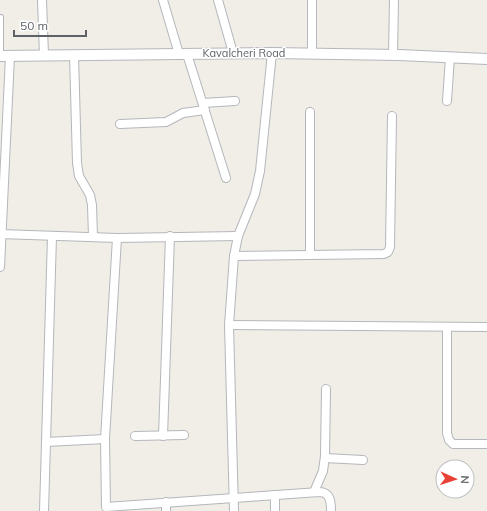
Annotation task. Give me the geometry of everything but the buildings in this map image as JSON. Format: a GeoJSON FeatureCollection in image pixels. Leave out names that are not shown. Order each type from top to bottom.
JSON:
{"type":"FeatureCollection","features":[{"type":"Feature","properties":{"kind":"street"},"geometry":{"type":"LineString","coordinates":[[42,0],[44,55]]}},
{"type":"Feature","properties":{"kind":"street"},"geometry":{"type":"LineString","coordinates":[[163,0],[204,107],[226,178]]}},
{"type":"Feature","properties":{"kind":"street"},"geometry":{"type":"LineString","coordinates":[[218,0],[233,53]]}},
{"type":"Feature","properties":{"kind":"street"},"geometry":{"type":"LineString","coordinates":[[312,0],[312,53]]}},
{"type":"Feature","properties":{"kind":"street"},"geometry":{"type":"LineString","coordinates":[[393,55],[394,0]]}},
{"type":"Feature","properties":{"kind":"street"},"geometry":{"type":"LineString","coordinates":[[234,511],[229,325],[234,256],[238,236],[255,194],[260,171],[272,53]]}},
{"type":"Feature","properties":{"kind":"street","name":"Kavalcheri Road"},"geometry":{"type":"LineString","coordinates":[[4,56],[312,53],[487,59]]}},
{"type":"Feature","properties":{"kind":"street"},"geometry":{"type":"LineString","coordinates":[[74,55],[76,163],[80,176],[90,195],[93,237]]}},
{"type":"Feature","properties":{"kind":"street"},"geometry":{"type":"LineString","coordinates":[[0,267],[4,56]]}},
{"type":"Feature","properties":{"kind":"street"},"geometry":{"type":"LineString","coordinates":[[447,101],[450,57]]}},
{"type":"Feature","properties":{"kind":"street"},"geometry":{"type":"LineString","coordinates":[[120,124],[166,122],[183,113],[235,101]]}},
{"type":"Feature","properties":{"kind":"street"},"geometry":{"type":"LineString","coordinates":[[310,112],[310,255]]}},
{"type":"Feature","properties":{"kind":"street"},"geometry":{"type":"LineString","coordinates":[[234,256],[384,254],[388,252],[390,247],[392,116]]}},
{"type":"Feature","properties":{"kind":"street"},"geometry":{"type":"LineString","coordinates":[[1,234],[117,238],[238,236]]}},
{"type":"Feature","properties":{"kind":"street"},"geometry":{"type":"LineString","coordinates":[[44,511],[52,236]]}},
{"type":"Feature","properties":{"kind":"street"},"geometry":{"type":"LineString","coordinates":[[163,436],[170,236]]}},
{"type":"Feature","properties":{"kind":"street"},"geometry":{"type":"LineString","coordinates":[[117,238],[105,439],[106,509],[166,502],[234,499],[324,492],[329,496],[331,511]]}},
{"type":"Feature","properties":{"kind":"street"},"geometry":{"type":"LineString","coordinates":[[229,325],[487,327]]}},
{"type":"Feature","properties":{"kind":"street"},"geometry":{"type":"LineString","coordinates":[[447,327],[447,433],[449,440],[453,444],[487,444]]}},
{"type":"Feature","properties":{"kind":"street"},"geometry":{"type":"LineString","coordinates":[[314,492],[323,471],[325,458],[326,389]]}},
{"type":"Feature","properties":{"kind":"street"},"geometry":{"type":"LineString","coordinates":[[135,436],[184,435]]}},
{"type":"Feature","properties":{"kind":"street"},"geometry":{"type":"LineString","coordinates":[[46,442],[105,439]]}},
{"type":"Feature","properties":{"kind":"street"},"geometry":{"type":"LineString","coordinates":[[325,458],[363,460]]}},
{"type":"Feature","properties":{"kind":"street"},"geometry":{"type":"LineString","coordinates":[[275,495],[276,511]]}},
{"type":"Feature","properties":{"kind":"street"},"geometry":{"type":"LineString","coordinates":[[166,502],[166,511]]}},
{"type":"Feature","properties":{"kind":"lane"},"geometry":{"type":"LineString","coordinates":[[1,17],[4,56]]}}]}
